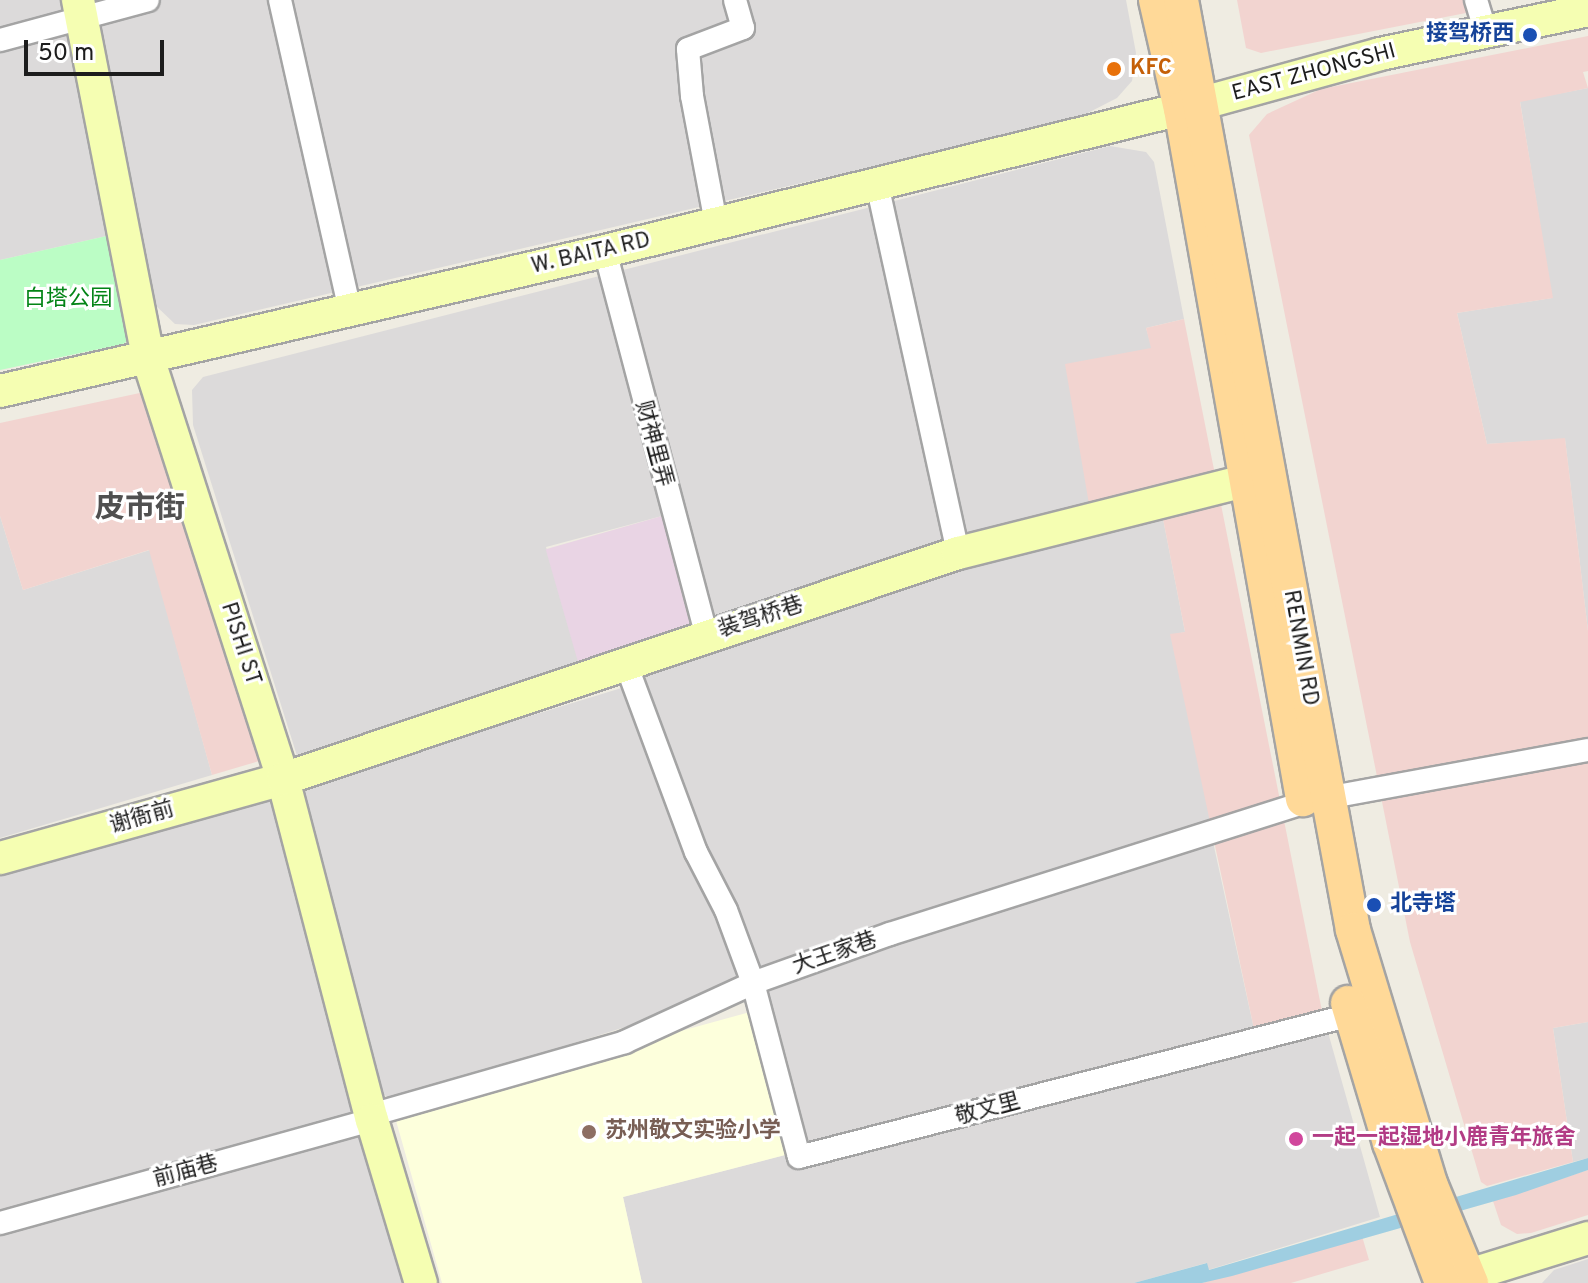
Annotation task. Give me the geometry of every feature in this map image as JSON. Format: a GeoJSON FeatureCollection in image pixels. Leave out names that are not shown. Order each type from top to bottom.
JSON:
{"type":"FeatureCollection","features":[{"type":"Feature","properties":{"kind":"main road","name":"RENMIN RD"},"geometry":{"type":"LineString","coordinates":[[1156,0],[1192,106],[1351,1015],[1456,1281]]}},
{"type":"Feature","properties":{"kind":"main road","name":"RENMIN RD"},"geometry":{"type":"LineString","coordinates":[[1181,0],[1192,106],[1245,481],[1315,801],[1419,1190]]}},
{"type":"Feature","properties":{"kind":"street"},"geometry":{"type":"LineString","coordinates":[[0,40],[80,10],[148,0]]}},
{"type":"Feature","properties":{"kind":"street"},"geometry":{"type":"LineString","coordinates":[[280,0],[350,311]]}},
{"type":"Feature","properties":{"kind":"street"},"geometry":{"type":"LineString","coordinates":[[716,223],[692,96],[688,49],[743,28],[735,0]]}},
{"type":"Feature","properties":{"kind":"street"},"geometry":{"type":"LineString","coordinates":[[1476,0],[1486,32]]}},
{"type":"Feature","properties":{"kind":"street","name":"PISHI ST"},"geometry":{"type":"LineString","coordinates":[[80,10],[148,358],[283,779],[371,1118],[421,1283]]}},
{"type":"Feature","properties":{"kind":"street","name":"EAST ZHONGSHI"},"geometry":{"type":"LineString","coordinates":[[1192,106],[1333,65],[1588,10]]}},
{"type":"Feature","properties":{"kind":"street","name":"W. BAITA RD"},"geometry":{"type":"LineString","coordinates":[[0,391],[605,251],[1192,106]]}},
{"type":"Feature","properties":{"kind":"street"},"geometry":{"type":"LineString","coordinates":[[877,184],[958,553]]}},
{"type":"Feature","properties":{"kind":"street","name":"财神里弄"},"geometry":{"type":"LineString","coordinates":[[605,251],[707,636]]}},
{"type":"Feature","properties":{"kind":"street","name":"装驾桥巷"},"geometry":{"type":"LineString","coordinates":[[283,779],[958,553],[1245,481]]}},
{"type":"Feature","properties":{"kind":"street"},"geometry":{"type":"LineString","coordinates":[[626,664],[696,852],[726,910],[753,983]]}},
{"type":"Feature","properties":{"kind":"street","name":"大王家巷"},"geometry":{"type":"LineString","coordinates":[[371,1118],[625,1042],[753,983],[1315,801],[1588,750]]}},
{"type":"Feature","properties":{"kind":"street","name":"谢衙前"},"geometry":{"type":"LineString","coordinates":[[0,858],[283,779]]}},
{"type":"Feature","properties":{"kind":"street","name":"敬文里"},"geometry":{"type":"LineString","coordinates":[[753,983],[799,1157],[1351,1015]]}},
{"type":"Feature","properties":{"kind":"street","name":"前庙巷"},"geometry":{"type":"LineString","coordinates":[[0,1223],[371,1118]]}},
{"type":"Feature","properties":{"kind":"street"},"geometry":{"type":"LineString","coordinates":[[1456,1281],[1588,1238]]}},
{"type":"Feature","properties":{"kind":"shaded area"},"geometry":{"type":"Polygon","coordinates":[[[0,0],[68,0],[70,11],[0,30],[0,0]]]}},
{"type":"Feature","properties":{"kind":"shaded area"},"geometry":{"type":"Polygon","coordinates":[[[94,0],[1126,0],[1136,53],[1132,81],[1117,98],[1076,119],[194,325],[175,324],[154,304],[94,0]]]}},
{"type":"Feature","properties":{"kind":"shaded area"},"geometry":{"type":"Polygon","coordinates":[[[1237,0],[1463,0],[1466,13],[1261,53],[1246,48],[1237,0]]]}},
{"type":"Feature","properties":{"kind":"shaded area"},"geometry":{"type":"Polygon","coordinates":[[[73,30],[111,235],[0,260],[0,49],[73,30]]]}},
{"type":"Feature","properties":{"kind":"shaded area"},"geometry":{"type":"Polygon","coordinates":[[[1588,36],[1588,71],[1583,72],[1588,88],[1520,102],[1553,298],[1457,313],[1487,444],[1565,438],[1588,631],[1588,1022],[1553,1028],[1573,1162],[1487,1186],[1481,1182],[1410,942],[1249,135],[1267,114],[1321,89],[1588,36]]]}},
{"type":"Feature","properties":{"kind":"shaded area"},"geometry":{"type":"Polygon","coordinates":[[[1588,88],[1588,631],[1565,439],[1487,444],[1457,313],[1552,298],[1520,101],[1588,88]]]}},
{"type":"Feature","properties":{"kind":"shaded area"},"geometry":{"type":"Polygon","coordinates":[[[1110,146],[1146,152],[1154,162],[1184,319],[1146,328],[1152,348],[1090,510],[695,630],[662,516],[546,547],[583,668],[298,759],[193,425],[192,390],[203,377],[1110,146]]]}},
{"type":"Feature","properties":{"kind":"shaded area"},"geometry":{"type":"Polygon","coordinates":[[[1184,319],[1322,1011],[1254,1029],[1170,634],[1185,632],[1159,498],[1090,510],[1065,364],[1151,348],[1146,328],[1184,319]]]}},
{"type":"Feature","properties":{"kind":"shaded area"},"geometry":{"type":"Polygon","coordinates":[[[149,391],[266,759],[212,775],[149,550],[23,590],[0,516],[0,423],[149,391]]]}},
{"type":"Feature","properties":{"kind":"shaded area"},"geometry":{"type":"Polygon","coordinates":[[[1159,498],[1185,632],[1171,635],[1212,825],[756,974],[700,851],[634,664],[1159,498]]]}},
{"type":"Feature","properties":{"kind":"shaded area"},"geometry":{"type":"Polygon","coordinates":[[[0,516],[23,590],[150,550],[212,775],[0,838],[0,516]]]}},
{"type":"Feature","properties":{"kind":"shaded area"},"geometry":{"type":"Polygon","coordinates":[[[662,516],[695,630],[578,664],[546,549],[662,516]]]}},
{"type":"Feature","properties":{"kind":"shaded area"},"geometry":{"type":"Polygon","coordinates":[[[628,686],[740,981],[625,1027],[405,1096],[388,1097],[377,1091],[298,787],[628,686]]]}},
{"type":"Feature","properties":{"kind":"shaded area"},"geometry":{"type":"Polygon","coordinates":[[[273,790],[404,1283],[0,1283],[0,866],[273,790]]]}},
{"type":"Feature","properties":{"kind":"shaded area"},"geometry":{"type":"Polygon","coordinates":[[[1213,842],[1254,1029],[1322,1011],[1380,1217],[1208,1270],[1206,1263],[1134,1283],[642,1283],[623,1197],[785,1155],[750,1012],[774,984],[992,909],[1213,842]]]}},
{"type":"Feature","properties":{"kind":"shaded area","name":"苏州敬文实验小学"},"geometry":{"type":"Polygon","coordinates":[[[750,1012],[785,1155],[623,1197],[642,1283],[442,1283],[393,1110],[750,1012]]]}},
{"type":"Feature","properties":{"kind":"shaded area"},"geometry":{"type":"Polygon","coordinates":[[[1588,1022],[1588,1158],[1573,1162],[1553,1028],[1588,1022]]]}},
{"type":"Feature","properties":{"kind":"shaded area"},"geometry":{"type":"Polygon","coordinates":[[[1588,1170],[1588,1215],[1531,1233],[1517,1234],[1501,1225],[1493,1201],[1588,1170]]]}},
{"type":"Feature","properties":{"kind":"shaded area"},"geometry":{"type":"Polygon","coordinates":[[[1362,1236],[1369,1260],[1291,1283],[1202,1283],[1362,1236]]]}},
{"type":"Feature","properties":{"kind":"shaded area"},"geometry":{"type":"Polygon","coordinates":[[[1588,1259],[1588,1283],[1542,1283],[1554,1270],[1588,1259]]]}},
{"type":"Feature","properties":{"kind":"green space","name":"白塔公园"},"geometry":{"type":"Polygon","coordinates":[[[111,235],[132,338],[123,344],[0,370],[0,260],[111,235]]]}},
{"type":"Feature","properties":{"kind":"water"},"geometry":{"type":"Polygon","coordinates":[[[1588,1158],[1588,1170],[1516,1195],[1232,1276],[1202,1283],[1134,1283],[1207,1263],[1209,1270],[1588,1158]]]}},
{"type":"Feature","properties":{"kind":"place","name":"接驾桥西"},"geometry":{"type":"Point","coordinates":[1530,35]}},
{"type":"Feature","properties":{"kind":"place","name":"KFC"},"geometry":{"type":"Point","coordinates":[1114,69]}},
{"type":"Feature","properties":{"kind":"place","name":"北寺塔"},"geometry":{"type":"Point","coordinates":[1374,905]}},
{"type":"Feature","properties":{"kind":"place","name":"苏州敬文实验小学"},"geometry":{"type":"Point","coordinates":[589,1132]}},
{"type":"Feature","properties":{"kind":"place","name":"一起一起·湿地小鹿青年旅舍"},"geometry":{"type":"Point","coordinates":[1296,1139]}},
{"type":"Feature","properties":{"kind":"district","name":"皮市街"},"geometry":{"type":"Point","coordinates":[140,510]}}]}
